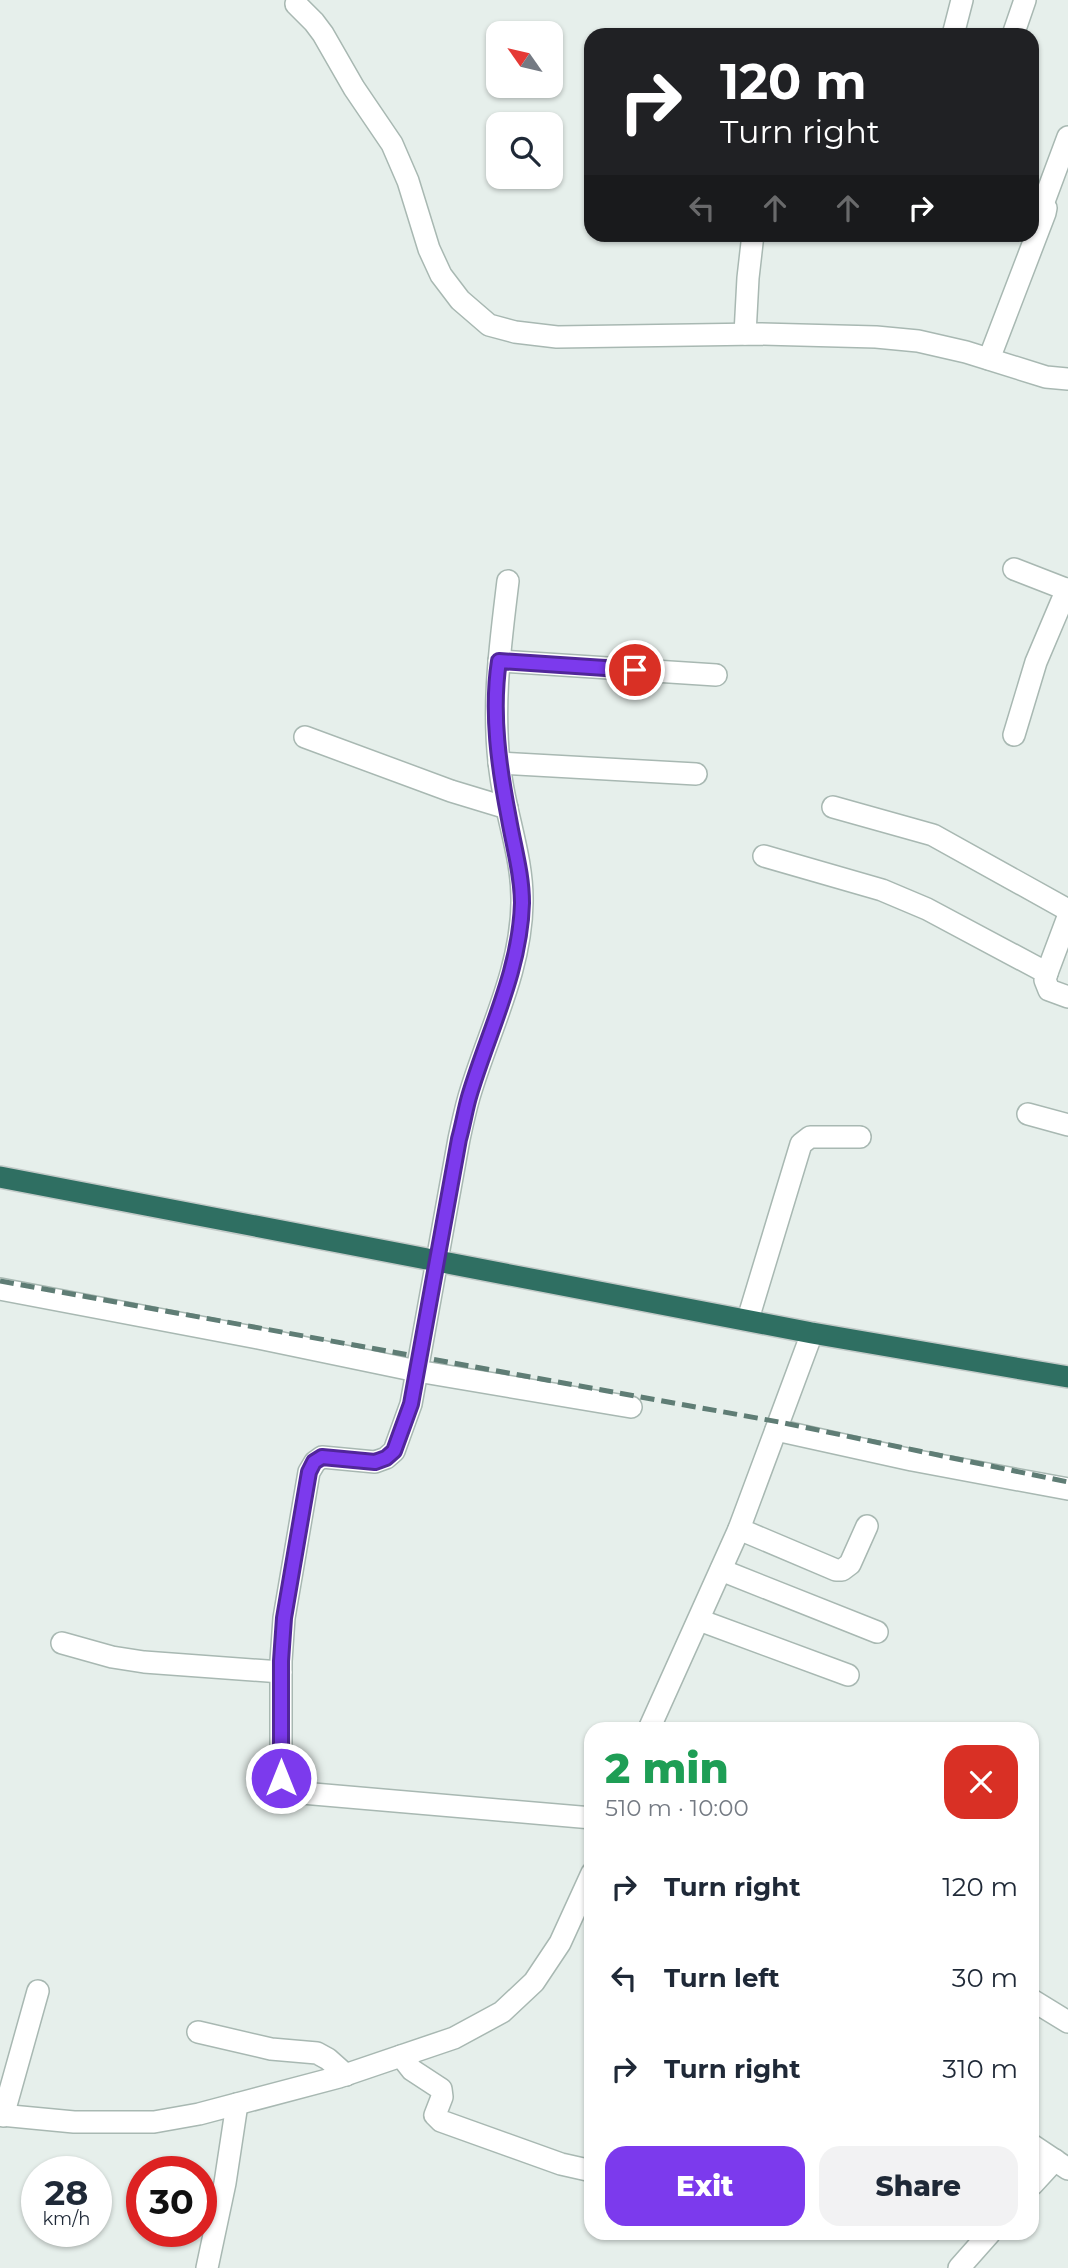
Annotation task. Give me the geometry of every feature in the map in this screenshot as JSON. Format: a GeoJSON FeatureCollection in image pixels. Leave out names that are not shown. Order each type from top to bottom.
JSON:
{"type":"FeatureCollection","features":[{"type":"Feature","properties":{"kind":"highway"},"geometry":{"type":"LineString","coordinates":[[0,1177],[812,1333],[1068,1377]]}},
{"type":"Feature","properties":{"kind":"street"},"geometry":{"type":"LineString","coordinates":[[955,28],[962,0]]}},
{"type":"Feature","properties":{"kind":"street"},"geometry":{"type":"LineString","coordinates":[[1015,28],[1025,0]]}},
{"type":"Feature","properties":{"kind":"street"},"geometry":{"type":"LineString","coordinates":[[296,4],[323,34],[354,88],[392,144],[408,181],[429,249],[441,275],[460,300],[480,318],[501,330],[557,337],[745,334],[876,337],[908,340],[966,352],[1046,377],[1068,379]]}},
{"type":"Feature","properties":{"kind":"street"},"geometry":{"type":"LineString","coordinates":[[1039,200],[1068,137]]}},
{"type":"Feature","properties":{"kind":"street"},"geometry":{"type":"LineString","coordinates":[[1039,203],[1046,208],[1039,230]]}},
{"type":"Feature","properties":{"kind":"street"},"geometry":{"type":"LineString","coordinates":[[745,334],[752,242]]}},
{"type":"Feature","properties":{"kind":"street"},"geometry":{"type":"LineString","coordinates":[[989,359],[1034,242]]}},
{"type":"Feature","properties":{"kind":"street"},"geometry":{"type":"LineString","coordinates":[[1014,569],[1067,590],[1036,662],[1014,735]]}},
{"type":"Feature","properties":{"kind":"street"},"geometry":{"type":"LineString","coordinates":[[508,581],[496,715],[499,763],[520,868],[520,937],[500,1012],[469,1097],[436,1260],[411,1404],[394,1451],[375,1462],[322,1457],[314,1462],[309,1472],[284,1618],[281,1778],[284,1784],[294,1791],[584,1817]]}},
{"type":"Feature","properties":{"kind":"street"},"geometry":{"type":"LineString","coordinates":[[499,661],[716,675]]}},
{"type":"Feature","properties":{"kind":"street"},"geometry":{"type":"LineString","coordinates":[[305,737],[451,791],[507,808]]}},
{"type":"Feature","properties":{"kind":"street"},"geometry":{"type":"LineString","coordinates":[[499,763],[696,774]]}},
{"type":"Feature","properties":{"kind":"street"},"geometry":{"type":"LineString","coordinates":[[833,807],[933,835],[1068,910]]}},
{"type":"Feature","properties":{"kind":"street"},"geometry":{"type":"LineString","coordinates":[[764,856],[893,895],[927,909],[1046,974]]}},
{"type":"Feature","properties":{"kind":"street"},"geometry":{"type":"LineString","coordinates":[[1068,917],[1045,981],[1049,989],[1068,997]]}},
{"type":"Feature","properties":{"kind":"street"},"geometry":{"type":"LineString","coordinates":[[1028,1115],[1068,1125]]}},
{"type":"Feature","properties":{"kind":"street"},"geometry":{"type":"LineString","coordinates":[[748,1319],[801,1144],[810,1137],[860,1137]]}},
{"type":"Feature","properties":{"kind":"street"},"geometry":{"type":"LineString","coordinates":[[0,1289],[417,1371],[631,1407]]}},
{"type":"Feature","properties":{"kind":"street"},"geometry":{"type":"LineString","coordinates":[[652,1722],[738,1529],[812,1333]]}},
{"type":"Feature","properties":{"kind":"street"},"geometry":{"type":"LineString","coordinates":[[776,1430],[912,1460],[1068,1489]]}},
{"type":"Feature","properties":{"kind":"street"},"geometry":{"type":"LineString","coordinates":[[738,1529],[836,1570],[842,1570],[850,1564],[867,1526]]}},
{"type":"Feature","properties":{"kind":"street"},"geometry":{"type":"LineString","coordinates":[[721,1570],[877,1632]]}},
{"type":"Feature","properties":{"kind":"street"},"geometry":{"type":"LineString","coordinates":[[699,1620],[848,1675]]}},
{"type":"Feature","properties":{"kind":"street"},"geometry":{"type":"LineString","coordinates":[[62,1643],[112,1657],[144,1662],[281,1672]]}},
{"type":"Feature","properties":{"kind":"street"},"geometry":{"type":"LineString","coordinates":[[38,1991],[2,2115],[74,2122],[154,2122],[199,2114],[346,2075],[454,2038],[502,2012],[534,1982],[560,1943],[584,1891]]}},
{"type":"Feature","properties":{"kind":"street"},"geometry":{"type":"LineString","coordinates":[[1039,2004],[1068,2022]]}},
{"type":"Feature","properties":{"kind":"street"},"geometry":{"type":"LineString","coordinates":[[198,2032],[271,2049],[317,2053],[346,2075]]}},
{"type":"Feature","properties":{"kind":"street"},"geometry":{"type":"LineString","coordinates":[[401,2056],[412,2070],[441,2089],[442,2097],[435,2115],[441,2121],[541,2158],[584,2169]]}},
{"type":"Feature","properties":{"kind":"street"},"geometry":{"type":"LineString","coordinates":[[206,2268],[225,2183],[237,2104]]}},
{"type":"Feature","properties":{"kind":"street"},"geometry":{"type":"LineString","coordinates":[[1039,2150],[1061,2164],[1039,2180]]}},
{"type":"Feature","properties":{"kind":"street"},"geometry":{"type":"LineString","coordinates":[[959,2268],[984,2240]]}},
{"type":"Feature","properties":{"kind":"railway"},"geometry":{"type":"LineString","coordinates":[[0,1281],[779,1422],[1068,1482]]}},
{"type":"Feature","properties":{"kind":"route"},"geometry":{"type":"LineString","coordinates":[[281,1778],[281,1661],[284,1618],[305,1484],[314,1462],[322,1457],[375,1462],[394,1451],[402,1433],[411,1404],[459,1139],[469,1097],[500,1012],[520,937],[520,868],[499,763],[496,715],[499,661],[635,670]]}}]}
